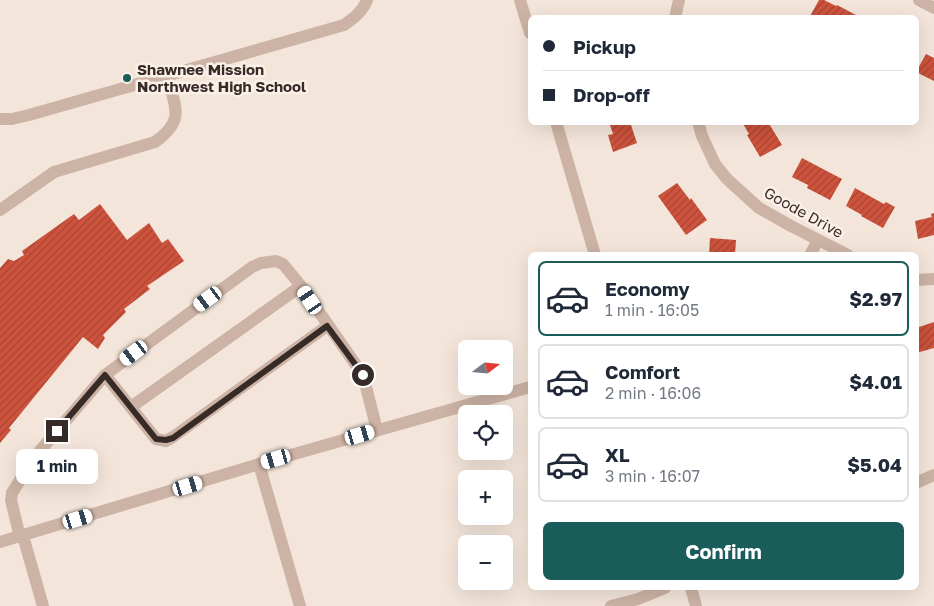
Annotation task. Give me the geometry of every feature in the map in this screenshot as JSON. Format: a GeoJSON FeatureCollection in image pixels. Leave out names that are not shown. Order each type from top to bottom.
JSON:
{"type":"FeatureCollection","features":[{"type":"Feature","properties":{"kind":"street"},"geometry":{"type":"LineString","coordinates":[[354,18],[359,0]]}},
{"type":"Feature","properties":{"kind":"street"},"geometry":{"type":"LineString","coordinates":[[0,119],[12,119],[29,115],[344,25],[354,18],[365,6],[367,0]]}},
{"type":"Feature","properties":{"kind":"street"},"geometry":{"type":"LineString","coordinates":[[520,0],[528,26]]}},
{"type":"Feature","properties":{"kind":"street"},"geometry":{"type":"LineString","coordinates":[[676,15],[679,0]]}},
{"type":"Feature","properties":{"kind":"street"},"geometry":{"type":"LineString","coordinates":[[919,0],[934,8]]}},
{"type":"Feature","properties":{"kind":"street"},"geometry":{"type":"LineString","coordinates":[[0,210],[54,172],[155,142],[167,134],[176,120],[176,111],[167,76]]}},
{"type":"Feature","properties":{"kind":"street"},"geometry":{"type":"LineString","coordinates":[[557,125],[594,252]]}},
{"type":"Feature","properties":{"kind":"street","name":"Goode Drive"},"geometry":{"type":"LineString","coordinates":[[699,125],[715,164],[727,179],[759,208],[842,252]]}},
{"type":"Feature","properties":{"kind":"street"},"geometry":{"type":"LineString","coordinates":[[812,252],[818,240]]}},
{"type":"Feature","properties":{"kind":"street"},"geometry":{"type":"LineString","coordinates":[[43,606],[11,500],[12,493],[33,459],[105,375],[252,267],[261,263],[276,261],[284,264],[301,286],[327,326],[363,375],[377,430]]}},
{"type":"Feature","properties":{"kind":"street"},"geometry":{"type":"LineString","coordinates":[[919,280],[934,279]]}},
{"type":"Feature","properties":{"kind":"street"},"geometry":{"type":"LineString","coordinates":[[131,407],[301,286]]}},
{"type":"Feature","properties":{"kind":"street"},"geometry":{"type":"LineString","coordinates":[[105,375],[156,439],[166,440],[173,438],[327,326]]}},
{"type":"Feature","properties":{"kind":"street"},"geometry":{"type":"LineString","coordinates":[[0,542],[259,464],[528,388]]}},
{"type":"Feature","properties":{"kind":"street"},"geometry":{"type":"LineString","coordinates":[[259,464],[300,606]]}},
{"type":"Feature","properties":{"kind":"street"},"geometry":{"type":"LineString","coordinates":[[919,482],[933,478]]}},
{"type":"Feature","properties":{"kind":"street"},"geometry":{"type":"LineString","coordinates":[[611,606],[660,590]]}},
{"type":"Feature","properties":{"kind":"street"},"geometry":{"type":"LineString","coordinates":[[692,590],[696,606]]}},
{"type":"Feature","properties":{"kind":"building"},"geometry":{"type":"Polygon","coordinates":[[[819,0],[824,0],[856,15],[811,15],[819,0]]]}},
{"type":"Feature","properties":{"kind":"building"},"geometry":{"type":"Polygon","coordinates":[[[926,54],[934,58],[934,81],[919,74],[919,67],[926,54]]]}},
{"type":"Feature","properties":{"kind":"building"},"geometry":{"type":"Polygon","coordinates":[[[610,125],[631,125],[637,143],[613,152],[608,135],[613,134],[610,125]]]}},
{"type":"Feature","properties":{"kind":"building"},"geometry":{"type":"Polygon","coordinates":[[[744,125],[770,125],[782,145],[760,157],[747,135],[749,134],[744,125]]]}},
{"type":"Feature","properties":{"kind":"building"},"geometry":{"type":"Polygon","coordinates":[[[802,158],[842,179],[830,200],[807,188],[808,185],[792,177],[802,158]]]}},
{"type":"Feature","properties":{"kind":"building"},"geometry":{"type":"Polygon","coordinates":[[[677,183],[707,220],[686,235],[658,196],[677,183]]]}},
{"type":"Feature","properties":{"kind":"building"},"geometry":{"type":"Polygon","coordinates":[[[855,188],[884,204],[886,202],[895,207],[883,228],[846,206],[855,188]]]}},
{"type":"Feature","properties":{"kind":"building"},"geometry":{"type":"Polygon","coordinates":[[[100,204],[127,240],[149,223],[162,243],[168,239],[184,261],[147,286],[150,289],[124,309],[126,312],[103,335],[105,338],[98,349],[83,337],[9,428],[11,430],[0,443],[0,268],[8,259],[14,261],[24,255],[22,251],[74,214],[79,220],[100,204]]]}},
{"type":"Feature","properties":{"kind":"building"},"geometry":{"type":"Polygon","coordinates":[[[934,213],[934,235],[918,239],[915,221],[932,217],[931,214],[934,213]]]}},
{"type":"Feature","properties":{"kind":"building"},"geometry":{"type":"Polygon","coordinates":[[[710,238],[736,240],[735,252],[709,252],[710,238]]]}},
{"type":"Feature","properties":{"kind":"building"},"geometry":{"type":"Polygon","coordinates":[[[934,322],[934,348],[919,352],[919,327],[934,322]]]}},
{"type":"Feature","properties":{"kind":"place","name":"Shawnee Mission Northwest High School"},"geometry":{"type":"Point","coordinates":[127,78]}},
{"type":"Feature","properties":{"kind":"route"},"geometry":{"type":"LineString","coordinates":[[57,431],[105,375],[156,439],[166,440],[173,438],[327,326],[363,375]]}}]}
